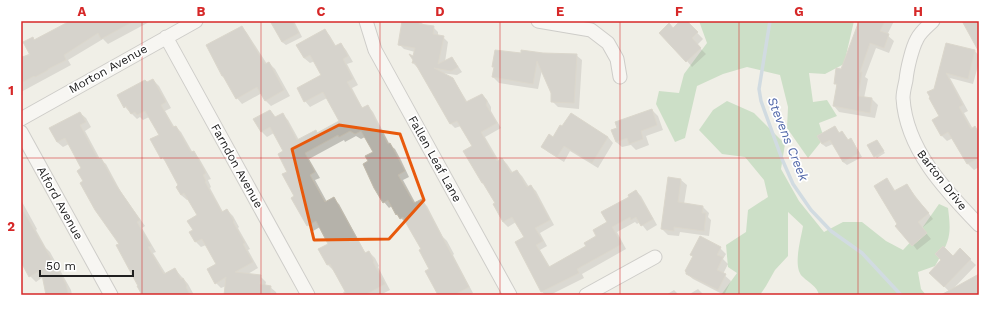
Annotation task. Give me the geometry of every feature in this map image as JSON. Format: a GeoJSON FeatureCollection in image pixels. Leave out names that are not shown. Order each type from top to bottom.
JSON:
{"type":"FeatureCollection","features":[{"type":"Feature","properties":{"kind":"street","name":"Morton Avenue"},"geometry":{"type":"LineString","coordinates":[[21,119],[196,21]]}},
{"type":"Feature","properties":{"kind":"street","name":"Fallen Leaf Lane"},"geometry":{"type":"LineString","coordinates":[[366,21],[375,50],[510,295]]}},
{"type":"Feature","properties":{"kind":"street"},"geometry":{"type":"LineString","coordinates":[[538,21],[591,30],[608,43],[617,59],[620,77]]}},
{"type":"Feature","properties":{"kind":"street","name":"Barton Drive"},"geometry":{"type":"LineString","coordinates":[[933,21],[917,38],[907,70],[903,97],[908,127],[916,146],[934,174],[955,201],[979,226]]}},
{"type":"Feature","properties":{"kind":"street","name":"Farndon Avenue"},"geometry":{"type":"LineString","coordinates":[[166,37],[308,295]]}},
{"type":"Feature","properties":{"kind":"street","name":"Alford Avenue"},"geometry":{"type":"LineString","coordinates":[[21,132],[111,295]]}},
{"type":"Feature","properties":{"kind":"street"},"geometry":{"type":"LineString","coordinates":[[586,295],[654,257]]}},
{"type":"Feature","properties":{"kind":"highlighted area"},"geometry":{"type":"Polygon","coordinates":[[[339,125],[400,134],[424,200],[389,239],[314,240],[292,149],[339,125]]]}},
{"type":"Feature","properties":{"kind":"green space"},"geometry":{"type":"Polygon","coordinates":[[[699,21],[854,21],[844,64],[825,74],[809,73],[813,102],[827,100],[837,116],[819,123],[824,138],[808,158],[787,128],[788,107],[780,75],[747,67],[723,74],[697,86],[685,138],[675,142],[656,104],[659,91],[679,93],[684,74],[707,43],[699,21]]]}},
{"type":"Feature","properties":{"kind":"green space"},"geometry":{"type":"Polygon","coordinates":[[[727,101],[754,113],[785,144],[781,169],[799,201],[824,232],[843,222],[862,222],[886,241],[903,250],[918,234],[939,204],[948,208],[950,226],[944,251],[935,266],[918,272],[921,289],[926,295],[819,295],[815,287],[800,273],[798,267],[798,253],[803,226],[788,212],[788,256],[775,270],[760,295],[721,295],[737,273],[728,267],[726,245],[746,232],[748,210],[768,197],[764,180],[745,157],[722,154],[699,130],[713,110],[727,101]]]}},
{"type":"Feature","properties":{"kind":"building"},"geometry":{"type":"Polygon","coordinates":[[[70,21],[134,21],[101,39],[98,33],[64,55],[66,60],[21,83],[21,57],[30,55],[23,42],[33,37],[34,40],[70,21]]]}},
{"type":"Feature","properties":{"kind":"building"},"geometry":{"type":"Polygon","coordinates":[[[270,21],[292,21],[299,33],[282,42],[270,21]]]}},
{"type":"Feature","properties":{"kind":"building"},"geometry":{"type":"Polygon","coordinates":[[[402,21],[420,21],[419,24],[434,26],[433,34],[444,36],[438,64],[452,57],[458,67],[451,71],[434,68],[453,78],[466,102],[482,94],[487,101],[486,105],[497,123],[481,132],[497,161],[502,158],[511,173],[517,170],[527,187],[531,185],[550,220],[535,228],[543,241],[536,245],[549,267],[586,246],[584,243],[596,236],[593,230],[607,222],[601,212],[629,197],[628,195],[636,190],[653,219],[641,226],[636,217],[631,220],[630,217],[612,227],[622,244],[577,269],[579,273],[541,292],[515,242],[524,237],[512,217],[503,222],[493,204],[495,203],[463,151],[472,146],[457,121],[450,124],[415,63],[412,63],[413,60],[409,54],[413,56],[415,48],[398,45],[402,21]]]}},
{"type":"Feature","properties":{"kind":"building"},"geometry":{"type":"Polygon","coordinates":[[[680,21],[687,21],[698,32],[692,38],[701,48],[686,62],[659,33],[669,23],[673,28],[680,21]]]}},
{"type":"Feature","properties":{"kind":"building"},"geometry":{"type":"Polygon","coordinates":[[[859,21],[885,21],[880,31],[889,34],[884,48],[870,43],[860,72],[862,72],[858,96],[872,98],[870,113],[833,106],[837,84],[834,84],[836,68],[841,69],[859,21]]]}},
{"type":"Feature","properties":{"kind":"building"},"geometry":{"type":"Polygon","coordinates":[[[962,21],[979,21],[979,52],[962,21]]]}},
{"type":"Feature","properties":{"kind":"building"},"geometry":{"type":"Polygon","coordinates":[[[242,26],[265,64],[269,62],[284,90],[265,101],[257,87],[236,99],[206,45],[242,26]]]}},
{"type":"Feature","properties":{"kind":"building"},"geometry":{"type":"Polygon","coordinates":[[[325,29],[335,46],[341,43],[348,56],[343,59],[353,79],[347,82],[362,108],[368,105],[388,144],[390,143],[405,171],[398,175],[414,203],[422,199],[469,287],[454,295],[438,295],[425,271],[429,269],[419,250],[421,249],[403,217],[400,219],[397,214],[396,215],[388,200],[383,203],[374,188],[363,164],[368,161],[365,156],[373,152],[361,131],[355,134],[350,131],[339,137],[338,135],[305,153],[315,172],[310,175],[325,202],[334,197],[365,253],[369,251],[385,284],[365,295],[347,295],[330,264],[327,265],[318,249],[328,244],[316,221],[307,226],[291,198],[294,196],[282,174],[287,172],[278,154],[283,151],[270,127],[261,132],[253,119],[270,110],[275,117],[283,113],[297,140],[316,130],[317,133],[339,121],[323,92],[304,102],[297,88],[321,75],[310,55],[304,58],[296,45],[325,29]]]}},
{"type":"Feature","properties":{"kind":"building"},"geometry":{"type":"Polygon","coordinates":[[[946,43],[975,50],[968,79],[946,73],[963,105],[959,107],[971,129],[975,126],[979,133],[979,158],[967,164],[948,132],[941,136],[932,120],[939,116],[927,92],[934,89],[946,43]]]}},
{"type":"Feature","properties":{"kind":"building"},"geometry":{"type":"Polygon","coordinates":[[[495,50],[521,53],[521,50],[543,53],[577,54],[574,103],[551,102],[551,93],[537,61],[533,84],[492,77],[495,50]]]}},
{"type":"Feature","properties":{"kind":"building"},"geometry":{"type":"Polygon","coordinates":[[[153,79],[166,102],[161,105],[173,127],[176,126],[191,152],[194,151],[206,173],[203,175],[206,181],[205,182],[222,212],[227,209],[245,243],[243,244],[253,262],[235,272],[261,275],[260,284],[271,286],[270,295],[224,295],[226,277],[215,284],[207,269],[216,264],[202,239],[195,242],[189,232],[193,230],[187,221],[197,215],[184,193],[181,195],[176,187],[178,185],[163,157],[161,159],[150,139],[159,135],[145,111],[137,115],[135,112],[131,114],[126,106],[124,108],[117,95],[145,80],[147,82],[153,79]]]}},
{"type":"Feature","properties":{"kind":"building"},"geometry":{"type":"Polygon","coordinates":[[[652,109],[657,125],[641,131],[643,139],[629,144],[627,138],[616,142],[611,130],[617,128],[615,122],[652,109]]]}},
{"type":"Feature","properties":{"kind":"building"},"geometry":{"type":"Polygon","coordinates":[[[80,112],[86,122],[80,125],[98,159],[101,158],[116,185],[140,220],[137,222],[151,246],[148,247],[164,274],[175,268],[181,279],[183,278],[190,295],[142,295],[116,245],[119,244],[95,210],[80,183],[83,181],[77,171],[81,168],[65,138],[57,142],[49,128],[80,112]]]}},
{"type":"Feature","properties":{"kind":"building"},"geometry":{"type":"Polygon","coordinates":[[[571,113],[608,137],[592,163],[564,146],[557,157],[541,147],[549,134],[553,137],[560,125],[562,126],[571,113]]]}},
{"type":"Feature","properties":{"kind":"building"},"geometry":{"type":"Polygon","coordinates":[[[835,126],[839,133],[842,131],[848,140],[851,138],[859,153],[843,162],[830,140],[822,144],[817,136],[835,126]]]}},
{"type":"Feature","properties":{"kind":"building"},"geometry":{"type":"Polygon","coordinates":[[[877,140],[884,151],[874,157],[867,145],[877,140]]]}},
{"type":"Feature","properties":{"kind":"building"},"geometry":{"type":"Polygon","coordinates":[[[668,177],[681,179],[678,202],[703,206],[702,213],[706,213],[704,231],[674,227],[674,231],[661,229],[668,177]]]}},
{"type":"Feature","properties":{"kind":"building"},"geometry":{"type":"Polygon","coordinates":[[[887,178],[894,191],[907,184],[915,197],[929,213],[918,222],[927,233],[912,246],[895,226],[897,224],[874,186],[887,178]]]}},
{"type":"Feature","properties":{"kind":"building"},"geometry":{"type":"Polygon","coordinates":[[[21,207],[66,284],[68,293],[46,295],[41,270],[29,277],[21,262],[21,207]]]}},
{"type":"Feature","properties":{"kind":"building"},"geometry":{"type":"Polygon","coordinates":[[[700,236],[721,247],[717,255],[723,257],[717,270],[726,274],[718,290],[686,274],[685,271],[693,256],[690,255],[700,236]]]}},
{"type":"Feature","properties":{"kind":"building"},"geometry":{"type":"Polygon","coordinates":[[[943,246],[953,256],[960,248],[971,259],[944,287],[929,273],[941,260],[935,254],[943,246]]]}},
{"type":"Feature","properties":{"kind":"building"},"geometry":{"type":"Polygon","coordinates":[[[979,274],[979,295],[941,295],[979,274]]]}},
{"type":"Feature","properties":{"kind":"waterway","name":"Stevens Creek"},"geometry":{"type":"LineString","coordinates":[[770,21],[759,89],[761,101],[782,159],[793,184],[811,210],[831,231],[862,253],[901,295]]}}]}
